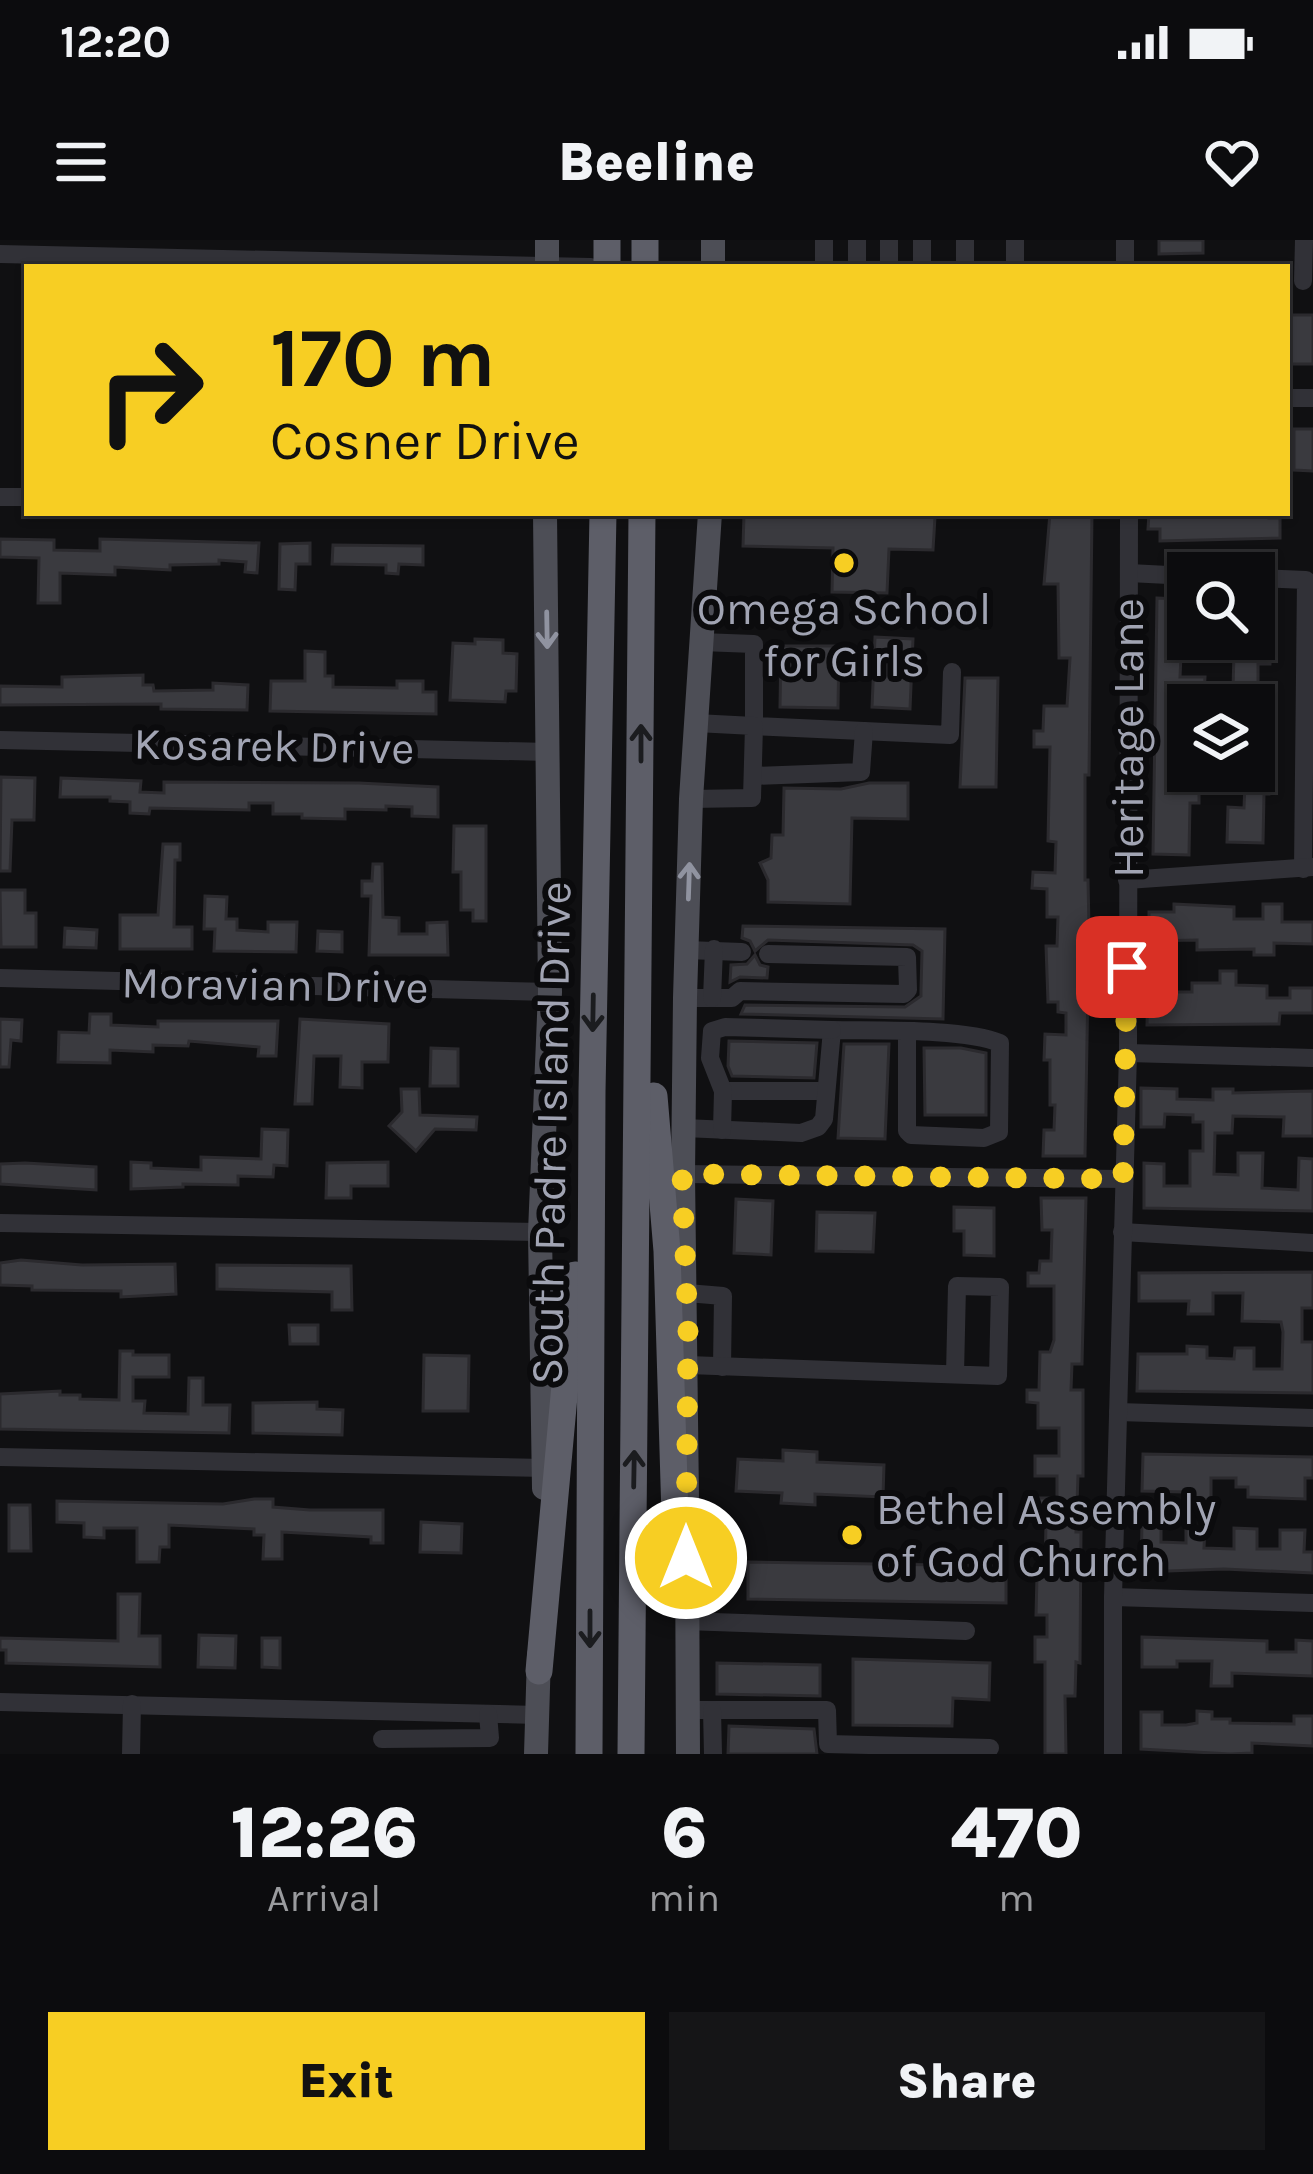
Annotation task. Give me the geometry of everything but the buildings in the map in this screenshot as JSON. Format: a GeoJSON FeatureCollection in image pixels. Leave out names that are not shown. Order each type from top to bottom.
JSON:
{"type":"FeatureCollection","features":[{"type":"Feature","properties":{"kind":"highway","name":"South Padre Island Drive"},"geometry":{"type":"LineString","coordinates":[[589,1754],[592,1091],[603,516]]}},
{"type":"Feature","properties":{"kind":"highway","name":"South Padre Island Drive"},"geometry":{"type":"LineString","coordinates":[[631,1754],[642,516]]}},
{"type":"Feature","properties":{"kind":"highway"},"geometry":{"type":"LineString","coordinates":[[640,931],[667,1251],[675,1516],[686,1558]]}},
{"type":"Feature","properties":{"kind":"highway"},"geometry":{"type":"LineString","coordinates":[[539,1671],[592,1091]]}},
{"type":"Feature","properties":{"kind":"main road"},"geometry":{"type":"LineString","coordinates":[[536,1754],[545,1468],[540,1232],[550,992],[545,516]]}},
{"type":"Feature","properties":{"kind":"main road"},"geometry":{"type":"LineString","coordinates":[[688,1754],[699,1710],[685,1621],[688,1365],[682,1174],[697,1046],[685,998],[695,723],[710,516]]}},
{"type":"Feature","properties":{"kind":"street"},"geometry":{"type":"LineString","coordinates":[[1301,281],[1304,240]]}},
{"type":"Feature","properties":{"kind":"street"},"geometry":{"type":"LineString","coordinates":[[0,254],[456,264]]}},
{"type":"Feature","properties":{"kind":"street","name":"Heritage Lane"},"geometry":{"type":"LineString","coordinates":[[1113,1754],[1127,1053],[1129,516]]}},
{"type":"Feature","properties":{"kind":"street"},"geometry":{"type":"LineString","coordinates":[[1129,573],[1167,575]]}},
{"type":"Feature","properties":{"kind":"street"},"geometry":{"type":"LineString","coordinates":[[1127,880],[1308,868],[1306,580],[1275,579]]}},
{"type":"Feature","properties":{"kind":"street"},"geometry":{"type":"LineString","coordinates":[[692,799],[752,798],[754,644],[700,642]]}},
{"type":"Feature","properties":{"kind":"street"},"geometry":{"type":"LineString","coordinates":[[695,723],[950,735],[952,672]]}},
{"type":"Feature","properties":{"kind":"street"},"geometry":{"type":"LineString","coordinates":[[753,776],[861,772],[864,731]]}},
{"type":"Feature","properties":{"kind":"street","name":"Kosarek Drive"},"geometry":{"type":"LineString","coordinates":[[0,740],[549,752]]}},
{"type":"Feature","properties":{"kind":"street"},"geometry":{"type":"LineString","coordinates":[[686,950],[742,952]]}},
{"type":"Feature","properties":{"kind":"street"},"geometry":{"type":"LineString","coordinates":[[712,998],[714,950]]}},
{"type":"Feature","properties":{"kind":"street"},"geometry":{"type":"LineString","coordinates":[[685,998],[732,998],[740,991],[904,994],[910,961],[907,957],[773,954],[778,991]]}},
{"type":"Feature","properties":{"kind":"street","name":"Moravian Drive"},"geometry":{"type":"LineString","coordinates":[[0,978],[550,992]]}},
{"type":"Feature","properties":{"kind":"street"},"geometry":{"type":"LineString","coordinates":[[722,1130],[723,1091],[697,1046],[712,1031],[725,1027],[907,1033],[985,1038],[1002,1048],[999,1132],[984,1138],[911,1135],[904,1124],[907,1033]]}},
{"type":"Feature","properties":{"kind":"street"},"geometry":{"type":"LineString","coordinates":[[685,1128],[810,1132],[824,1119],[832,1030]]}},
{"type":"Feature","properties":{"kind":"street"},"geometry":{"type":"LineString","coordinates":[[1127,1053],[1313,1058]]}},
{"type":"Feature","properties":{"kind":"street"},"geometry":{"type":"LineString","coordinates":[[723,1091],[826,1091]]}},
{"type":"Feature","properties":{"kind":"street"},"geometry":{"type":"LineString","coordinates":[[940,1177],[941,1136]]}},
{"type":"Feature","properties":{"kind":"street"},"geometry":{"type":"LineString","coordinates":[[682,1174],[1123,1179]]}},
{"type":"Feature","properties":{"kind":"street"},"geometry":{"type":"LineString","coordinates":[[0,1223],[540,1232]]}},
{"type":"Feature","properties":{"kind":"street"},"geometry":{"type":"LineString","coordinates":[[1122,1232],[1313,1243]]}},
{"type":"Feature","properties":{"kind":"street"},"geometry":{"type":"LineString","coordinates":[[688,1365],[998,1376],[1000,1286],[957,1286],[955,1374]]}},
{"type":"Feature","properties":{"kind":"street"},"geometry":{"type":"LineString","coordinates":[[687,1293],[723,1296],[722,1367]]}},
{"type":"Feature","properties":{"kind":"street"},"geometry":{"type":"LineString","coordinates":[[1118,1412],[1313,1418]]}},
{"type":"Feature","properties":{"kind":"street"},"geometry":{"type":"LineString","coordinates":[[0,1457],[545,1468]]}},
{"type":"Feature","properties":{"kind":"street"},"geometry":{"type":"LineString","coordinates":[[1113,1597],[1313,1603]]}},
{"type":"Feature","properties":{"kind":"street"},"geometry":{"type":"LineString","coordinates":[[685,1621],[966,1631]]}},
{"type":"Feature","properties":{"kind":"street"},"geometry":{"type":"LineString","coordinates":[[0,1702],[538,1715]]}},
{"type":"Feature","properties":{"kind":"street"},"geometry":{"type":"LineString","coordinates":[[131,1754],[132,1704]]}},
{"type":"Feature","properties":{"kind":"street"},"geometry":{"type":"LineString","coordinates":[[713,1754],[699,1710],[827,1710],[828,1744],[990,1748]]}},
{"type":"Feature","properties":{"kind":"street"},"geometry":{"type":"LineString","coordinates":[[383,1711],[382,1747],[490,1746],[488,1714]]}},
{"type":"Feature","properties":{"kind":"place","name":"Omega School for Girls"},"geometry":{"type":"Point","coordinates":[844,563]}},
{"type":"Feature","properties":{"kind":"place","name":"Bethel Assembly of God Church"},"geometry":{"type":"Point","coordinates":[852,1535]}},
{"type":"Feature","properties":{"kind":"route"},"geometry":{"type":"LineString","coordinates":[[686,1558],[688,1329],[682,1174],[1123,1179],[1127,967]]}}]}
